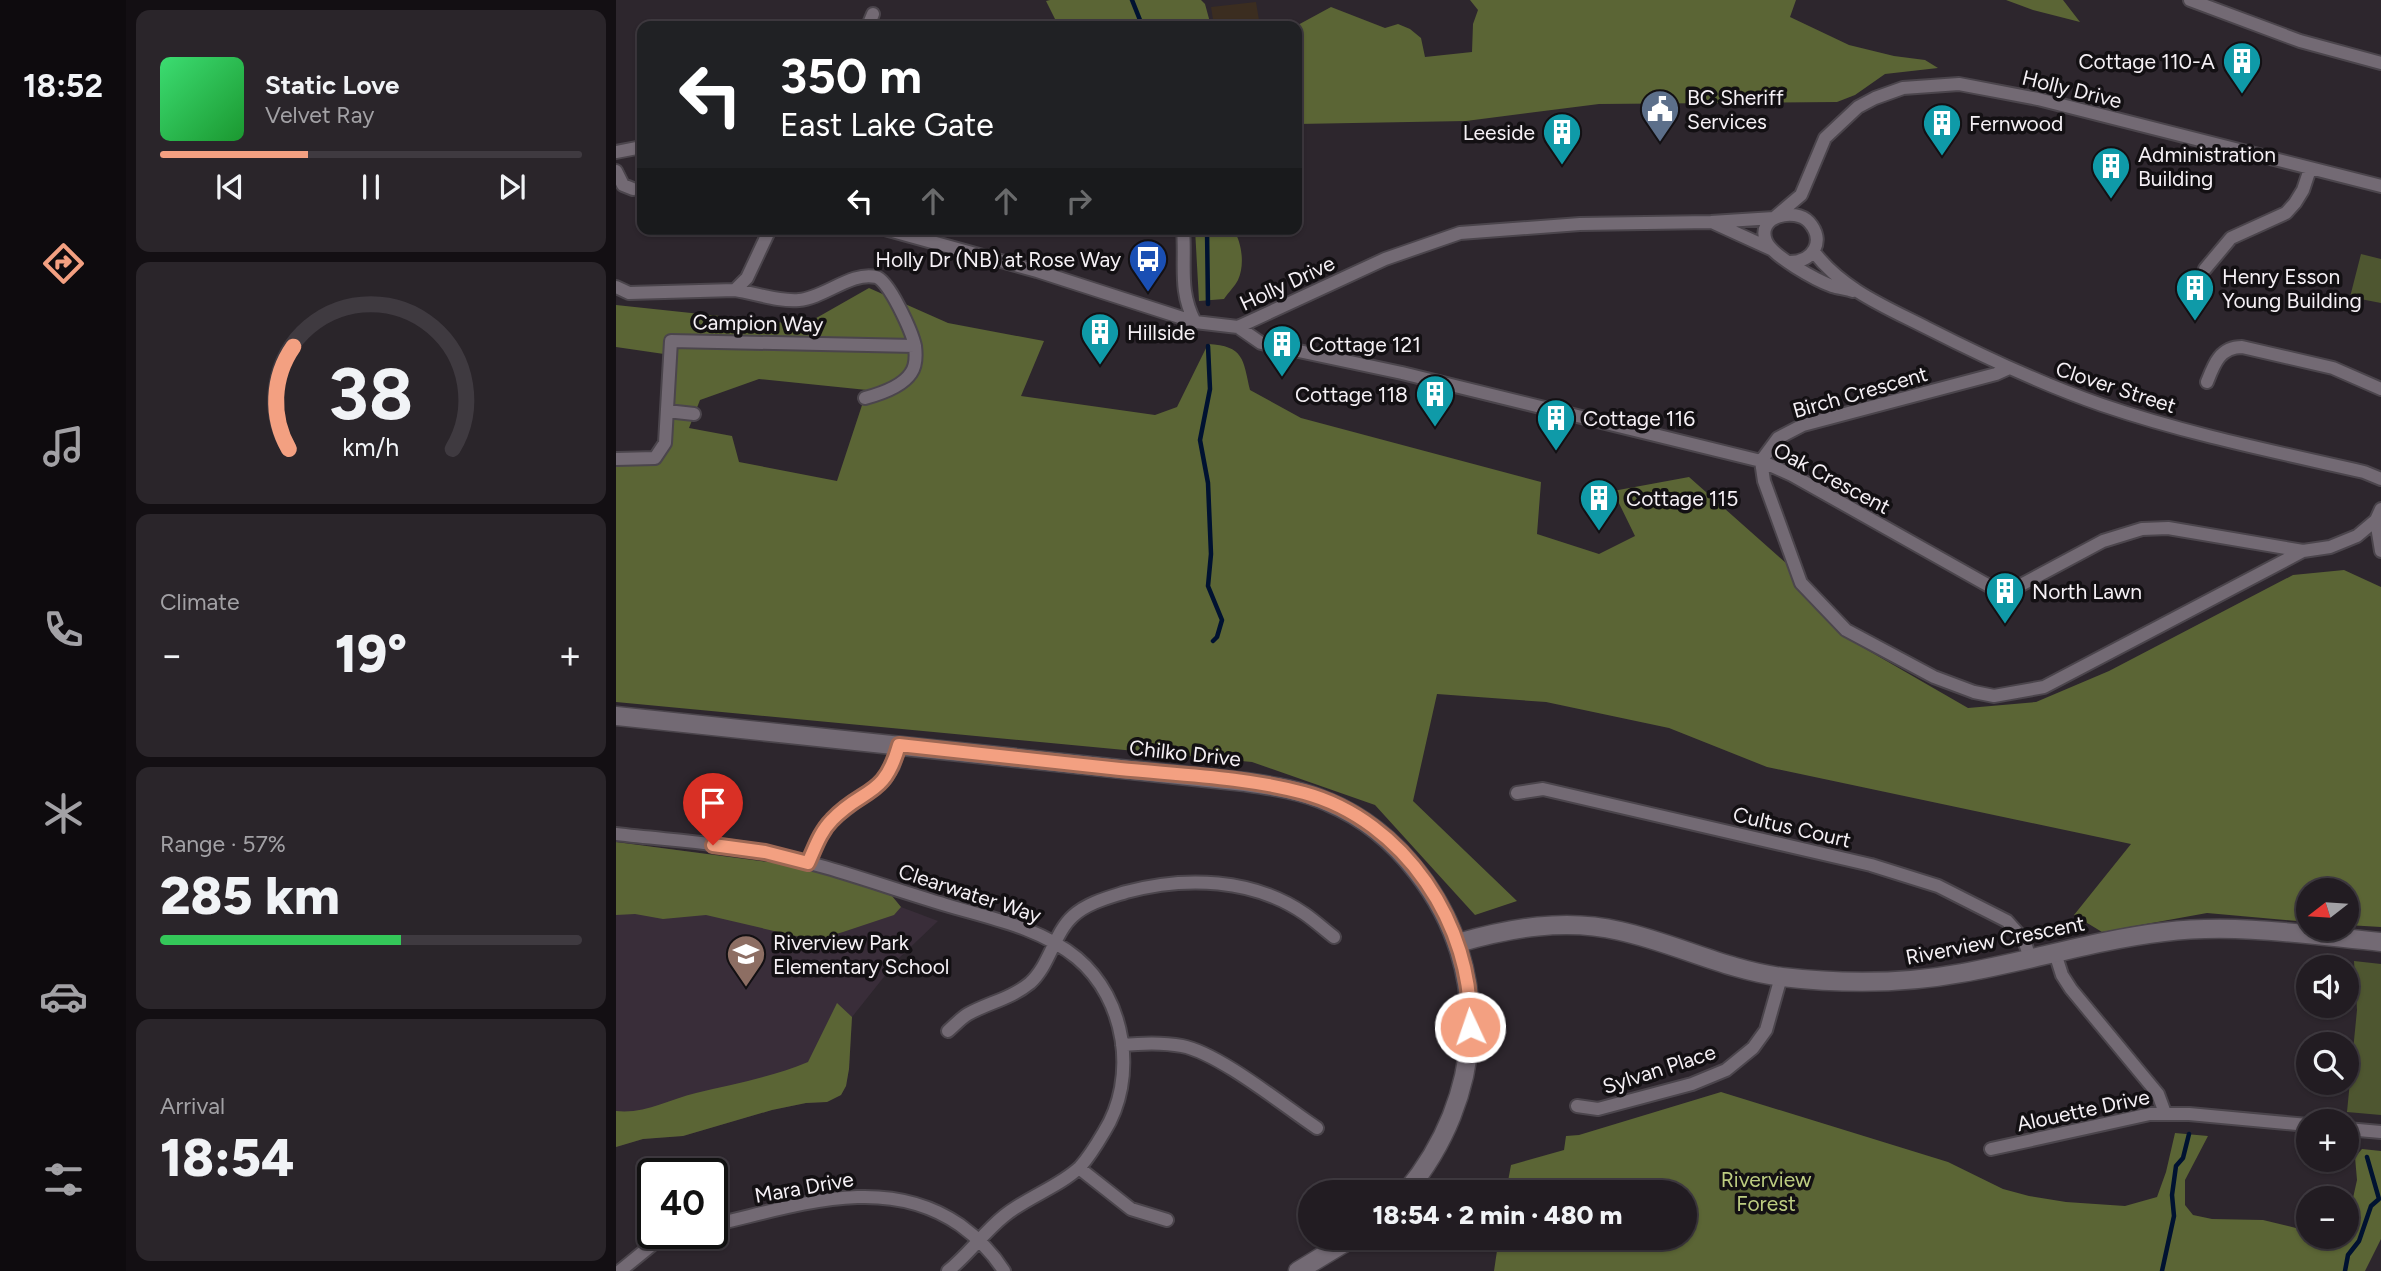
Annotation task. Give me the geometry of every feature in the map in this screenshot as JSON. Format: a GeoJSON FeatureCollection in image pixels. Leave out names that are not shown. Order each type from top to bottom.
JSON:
{"type":"FeatureCollection","features":[{"type":"Feature","properties":{"kind":"street"},"geometry":{"type":"LineString","coordinates":[[2190,0],[2300,41],[2381,63]]}},
{"type":"Feature","properties":{"kind":"street","name":"Holly Drive"},"geometry":{"type":"LineString","coordinates":[[907,235],[1037,271],[1195,322],[1238,327],[1385,259],[1460,233],[1580,224],[1774,218],[1801,195],[1825,138],[1858,107],[1875,97],[1903,88],[1959,84],[2038,99],[2381,187]]}},
{"type":"Feature","properties":{"kind":"street"},"geometry":{"type":"LineString","coordinates":[[621,151],[616,170],[623,185],[637,189]]}},
{"type":"Feature","properties":{"kind":"street"},"geometry":{"type":"LineString","coordinates":[[2206,269],[2231,238],[2286,213],[2303,190],[2310,169]]}},
{"type":"Feature","properties":{"kind":"street"},"geometry":{"type":"LineString","coordinates":[[616,189],[637,189]]}},
{"type":"Feature","properties":{"kind":"street"},"geometry":{"type":"LineString","coordinates":[[1801,195],[1807,220],[1815,235],[1814,253],[1800,262],[1790,262],[1771,249],[1766,242],[1766,225],[1774,218],[1791,214],[1807,220]]}},
{"type":"Feature","properties":{"kind":"street","name":"Holly Drive"},"geometry":{"type":"LineString","coordinates":[[1711,222],[1771,249]]}},
{"type":"Feature","properties":{"kind":"street"},"geometry":{"type":"LineString","coordinates":[[735,290],[747,278],[767,235]]}},
{"type":"Feature","properties":{"kind":"street"},"geometry":{"type":"LineString","coordinates":[[1183,235],[1183,290],[1186,306],[1195,322]]}},
{"type":"Feature","properties":{"kind":"street","name":"Clover Street"},"geometry":{"type":"LineString","coordinates":[[1814,253],[1825,267],[1855,291],[2007,369],[2102,405],[2157,422],[2364,472],[2381,479]]}},
{"type":"Feature","properties":{"kind":"street","name":"Clover Street"},"geometry":{"type":"LineString","coordinates":[[1790,262],[1831,286],[1855,291]]}},
{"type":"Feature","properties":{"kind":"street"},"geometry":{"type":"LineString","coordinates":[[616,287],[629,293],[735,290],[799,300],[811,298],[863,276],[881,279],[891,292],[915,346],[915,361],[911,373],[885,393],[865,398]]}},
{"type":"Feature","properties":{"kind":"street","name":"Oak Crescent"},"geometry":{"type":"LineString","coordinates":[[1238,327],[1261,343],[1402,373],[1761,461],[1792,475],[1991,586],[2019,586],[2104,541],[2142,529],[2168,528],[2303,551],[2330,547],[2357,536],[2378,515]]}},
{"type":"Feature","properties":{"kind":"street","name":"Campion Way"},"geometry":{"type":"LineString","coordinates":[[616,459],[654,458],[665,443],[671,341],[915,346]]}},
{"type":"Feature","properties":{"kind":"street"},"geometry":{"type":"LineString","coordinates":[[2207,382],[2222,353],[2242,347],[2333,368],[2381,389]]}},
{"type":"Feature","properties":{"kind":"street","name":"Birch Crescent"},"geometry":{"type":"LineString","coordinates":[[1761,461],[1778,438],[1803,425],[2007,369]]}},
{"type":"Feature","properties":{"kind":"street"},"geometry":{"type":"LineString","coordinates":[[667,411],[694,414]]}},
{"type":"Feature","properties":{"kind":"street"},"geometry":{"type":"LineString","coordinates":[[1761,461],[1764,481],[1801,583],[1846,630],[1934,677],[1974,692],[1994,696],[2044,687],[2303,551]]}},
{"type":"Feature","properties":{"kind":"street"},"geometry":{"type":"LineString","coordinates":[[2378,515],[2381,551]]}},
{"type":"Feature","properties":{"kind":"street","name":"Chilko Drive"},"geometry":{"type":"LineString","coordinates":[[616,716],[1245,782],[1305,793],[1350,813],[1402,853],[1443,909],[1458,943],[1466,978],[1470,1017],[1465,1075],[1458,1102],[1444,1134],[1415,1180]]}},
{"type":"Feature","properties":{"kind":"street"},"geometry":{"type":"LineString","coordinates":[[808,863],[831,821],[885,779],[893,766],[899,745]]}},
{"type":"Feature","properties":{"kind":"street","name":"Cultus Court"},"geometry":{"type":"LineString","coordinates":[[1517,793],[1543,789],[1871,865],[1938,886],[2007,921],[2024,940],[2030,958]]}},
{"type":"Feature","properties":{"kind":"street","name":"Clearwater Way"},"geometry":{"type":"LineString","coordinates":[[616,835],[738,847],[808,863],[1015,925],[1055,944],[1076,958],[1103,989],[1114,1012],[1122,1045],[1122,1074],[1115,1108],[1106,1130],[1079,1168],[1005,1215],[948,1271]]}},
{"type":"Feature","properties":{"kind":"street"},"geometry":{"type":"LineString","coordinates":[[948,1031],[966,1015],[1024,987],[1038,974],[1068,921],[1087,906],[1153,885],[1194,881],[1235,887],[1286,903],[1334,937]]}},
{"type":"Feature","properties":{"kind":"street","name":"Riverview Crescent"},"geometry":{"type":"LineString","coordinates":[[1458,943],[1532,926],[1598,926],[1643,937],[1733,966],[1781,977],[1831,981],[1901,981],[1960,974],[2154,934],[2213,929],[2274,931],[2381,942]]}},
{"type":"Feature","properties":{"kind":"street"},"geometry":{"type":"LineString","coordinates":[[2055,953],[2062,975],[2071,989],[2158,1094],[2165,1113]]}},
{"type":"Feature","properties":{"kind":"street","name":"Sylvan Place"},"geometry":{"type":"LineString","coordinates":[[1577,1106],[1598,1109],[1702,1080],[1726,1070],[1753,1048],[1766,1030],[1772,1017],[1781,977]]}},
{"type":"Feature","properties":{"kind":"street"},"geometry":{"type":"LineString","coordinates":[[1122,1045],[1155,1043],[1191,1048],[1225,1066],[1317,1128]]}},
{"type":"Feature","properties":{"kind":"street","name":"Alouette Drive"},"geometry":{"type":"LineString","coordinates":[[1991,1149],[2138,1116],[2165,1113],[2296,1124]]}},
{"type":"Feature","properties":{"kind":"street"},"geometry":{"type":"LineString","coordinates":[[2359,1130],[2381,1132]]}},
{"type":"Feature","properties":{"kind":"street"},"geometry":{"type":"LineString","coordinates":[[1079,1168],[1131,1209],[1167,1220]]}},
{"type":"Feature","properties":{"kind":"street","name":"Mara Drive"},"geometry":{"type":"LineString","coordinates":[[728,1222],[835,1199],[876,1196],[902,1199],[933,1210],[955,1222],[980,1240],[1003,1271]]}},
{"type":"Feature","properties":{"kind":"street"},"geometry":{"type":"LineString","coordinates":[[620,1271],[647,1249]]}},
{"type":"Feature","properties":{"kind":"street"},"geometry":{"type":"LineString","coordinates":[[1298,1271],[1333,1250]]}},
{"type":"Feature","properties":{"kind":"shaded area"},"geometry":{"type":"Polygon","coordinates":[[[1256,2],[1259,21],[1213,21],[1211,7],[1256,2]]]}},
{"type":"Feature","properties":{"kind":"shaded area","name":"Riverview Park Elementary School"},"geometry":{"type":"Polygon","coordinates":[[[616,842],[806,867],[892,896],[901,907],[938,921],[899,958],[852,1017],[849,1069],[846,1086],[841,1095],[827,1102],[772,1110],[683,1136],[643,1139],[616,1147],[616,842]]]}},
{"type":"Feature","properties":{"kind":"green space"},"geometry":{"type":"Polygon","coordinates":[[[1201,0],[1205,4],[1210,21],[1056,21],[1046,1],[1201,0]]]}},
{"type":"Feature","properties":{"kind":"green space"},"geometry":{"type":"Polygon","coordinates":[[[1470,0],[1796,0],[1790,17],[1849,45],[1925,60],[1938,68],[1885,74],[1855,95],[1837,102],[1599,104],[1466,121],[1302,124],[1302,23],[1331,7],[1385,28],[1398,24],[1421,38],[1425,57],[1472,52],[1473,24],[1478,10],[1470,0]]]}},
{"type":"Feature","properties":{"kind":"green space"},"geometry":{"type":"Polygon","coordinates":[[[2006,0],[2063,0],[2080,22],[2033,10],[2006,0]]]}},
{"type":"Feature","properties":{"kind":"green space"},"geometry":{"type":"Polygon","coordinates":[[[1195,235],[1236,235],[1242,254],[1238,280],[1224,299],[1199,301],[1195,235]]]}},
{"type":"Feature","properties":{"kind":"green space"},"geometry":{"type":"Polygon","coordinates":[[[2361,254],[2381,259],[2381,303],[2350,297],[2361,254]]]}},
{"type":"Feature","properties":{"kind":"green space"},"geometry":{"type":"Polygon","coordinates":[[[869,288],[948,323],[1044,341],[1021,396],[1155,415],[1177,407],[1208,344],[1220,345],[1240,356],[1250,390],[1301,418],[1541,482],[1537,534],[1599,554],[1635,536],[1613,491],[1689,477],[1786,563],[1813,605],[1857,644],[1968,708],[2036,702],[2109,671],[2293,575],[2344,570],[2381,587],[2381,927],[2359,926],[2359,878],[2296,878],[2296,921],[2207,913],[2102,932],[2074,915],[2131,844],[1767,767],[1669,728],[1546,702],[1437,694],[1413,801],[1517,901],[1475,915],[1375,805],[1252,762],[616,702],[616,457],[653,463],[671,433],[664,354],[616,347],[616,305],[804,325],[869,288]],[[759,379],[700,400],[689,428],[732,436],[739,462],[837,481],[867,390],[759,379]]]}},
{"type":"Feature","properties":{"kind":"green space"},"geometry":{"type":"Polygon","coordinates":[[[616,842],[806,867],[892,896],[901,907],[894,915],[822,938],[804,938],[706,915],[663,919],[635,914],[616,915],[616,842]]]}},
{"type":"Feature","properties":{"kind":"green space"},"geometry":{"type":"Polygon","coordinates":[[[2359,962],[2381,964],[2381,1115],[2347,1109],[2349,1095],[2359,1095],[2359,1032],[2355,1032],[2356,1018],[2359,1018],[2359,962]]]}},
{"type":"Feature","properties":{"kind":"green space"},"geometry":{"type":"Polygon","coordinates":[[[837,1003],[852,1017],[849,1069],[846,1086],[841,1095],[827,1102],[772,1110],[683,1136],[643,1139],[616,1147],[616,1111],[647,1108],[808,1062],[837,1003]]]}},
{"type":"Feature","properties":{"kind":"green space","name":"Riverview Forest"},"geometry":{"type":"Polygon","coordinates":[[[1721,1092],[1948,1162],[2003,1189],[2066,1202],[2125,1206],[2157,1197],[2175,1133],[2208,1136],[2185,1180],[2185,1205],[2193,1215],[2212,1219],[2263,1220],[2296,1228],[2296,1249],[2359,1249],[2359,1186],[2356,1186],[2359,1152],[2362,1149],[2381,1151],[2381,1239],[2365,1271],[1494,1271],[1497,1250],[1697,1250],[1697,1180],[1508,1180],[1511,1165],[1564,1150],[1566,1136],[1579,1135],[1721,1092]]]}},
{"type":"Feature","properties":{"kind":"waterway"},"geometry":{"type":"LineString","coordinates":[[1132,0],[1140,21]]}},
{"type":"Feature","properties":{"kind":"waterway"},"geometry":{"type":"LineString","coordinates":[[1207,235],[1208,304]]}},
{"type":"Feature","properties":{"kind":"waterway"},"geometry":{"type":"LineString","coordinates":[[1208,346],[1210,389],[1200,440],[1208,483],[1211,554],[1208,586],[1222,620],[1217,637],[1213,641]]}},
{"type":"Feature","properties":{"kind":"waterway"},"geometry":{"type":"LineString","coordinates":[[2162,1271],[2174,1216],[2172,1195],[2176,1166],[2183,1158],[2189,1134]]}},
{"type":"Feature","properties":{"kind":"waterway"},"geometry":{"type":"LineString","coordinates":[[2345,1271],[2348,1255],[2359,1241],[2371,1206],[2379,1199],[2367,1157]]}},
{"type":"Feature","properties":{"kind":"place","name":"Cottage 110-A"},"geometry":{"type":"Point","coordinates":[2242,95]}},
{"type":"Feature","properties":{"kind":"place","name":"BC Sheriff Services"},"geometry":{"type":"Point","coordinates":[1660,143]}},
{"type":"Feature","properties":{"kind":"place","name":"Fernwood"},"geometry":{"type":"Point","coordinates":[1942,157]}},
{"type":"Feature","properties":{"kind":"place","name":"Leeside"},"geometry":{"type":"Point","coordinates":[1562,166]}},
{"type":"Feature","properties":{"kind":"place","name":"Administration Building"},"geometry":{"type":"Point","coordinates":[2111,200]}},
{"type":"Feature","properties":{"kind":"place","name":"Holly Dr (NB) at Rose Way"},"geometry":{"type":"Point","coordinates":[1148,293]}},
{"type":"Feature","properties":{"kind":"place","name":"Henry Esson Young Building"},"geometry":{"type":"Point","coordinates":[2195,322]}},
{"type":"Feature","properties":{"kind":"place","name":"Hillside"},"geometry":{"type":"Point","coordinates":[1100,366]}},
{"type":"Feature","properties":{"kind":"place","name":"Cottage 121"},"geometry":{"type":"Point","coordinates":[1282,378]}},
{"type":"Feature","properties":{"kind":"place","name":"Cottage 118"},"geometry":{"type":"Point","coordinates":[1435,428]}},
{"type":"Feature","properties":{"kind":"place","name":"Cottage 116"},"geometry":{"type":"Point","coordinates":[1556,452]}},
{"type":"Feature","properties":{"kind":"place","name":"Cottage 115"},"geometry":{"type":"Point","coordinates":[1599,532]}},
{"type":"Feature","properties":{"kind":"place","name":"North Lawn"},"geometry":{"type":"Point","coordinates":[2005,625]}},
{"type":"Feature","properties":{"kind":"place","name":"Riverview Park Elementary School"},"geometry":{"type":"Point","coordinates":[746,988]}},
{"type":"Feature","properties":{"kind":"route"},"geometry":{"type":"LineString","coordinates":[[713,845],[765,852],[808,863],[831,821],[864,797],[890,773],[899,745],[1245,782],[1305,793],[1329,802],[1370,826],[1402,853],[1430,888],[1458,943],[1466,978],[1470,1027]]}}]}
